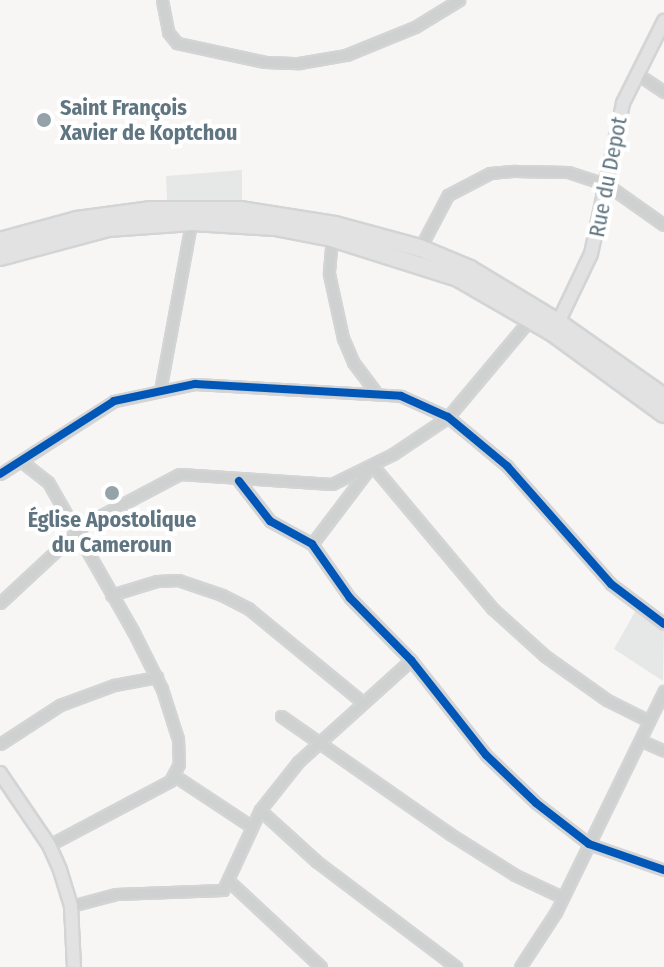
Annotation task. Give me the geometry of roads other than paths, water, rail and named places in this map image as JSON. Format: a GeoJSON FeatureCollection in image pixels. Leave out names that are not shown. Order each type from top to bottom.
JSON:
{"type":"FeatureCollection","features":[{"type":"Feature","properties":{"kind":"highway"},"geometry":{"type":"LineString","coordinates":[[0,241],[192,215],[275,227],[334,231],[420,248],[470,269],[533,314],[664,397]]}},
{"type":"Feature","properties":{"kind":"highway"},"geometry":{"type":"LineString","coordinates":[[334,231],[458,278],[533,314]]}},
{"type":"Feature","properties":{"kind":"highway"},"geometry":{"type":"LineString","coordinates":[[0,257],[48,236]]}},
{"type":"Feature","properties":{"kind":"highway"},"geometry":{"type":"LineString","coordinates":[[556,328],[664,414]]}},
{"type":"Feature","properties":{"kind":"street"},"geometry":{"type":"LineString","coordinates":[[162,0],[168,32],[177,43],[265,62],[299,63],[346,55],[415,27],[459,0]]}},
{"type":"Feature","properties":{"kind":"street","name":"Rue du Depot"},"geometry":{"type":"LineString","coordinates":[[556,328],[591,254],[623,103],[664,21]]}},
{"type":"Feature","properties":{"kind":"street"},"geometry":{"type":"LineString","coordinates":[[636,73],[664,92]]}},
{"type":"Feature","properties":{"kind":"street"},"geometry":{"type":"LineString","coordinates":[[420,248],[448,195],[490,173],[542,169],[606,184],[664,225]]}},
{"type":"Feature","properties":{"kind":"street"},"geometry":{"type":"LineString","coordinates":[[160,391],[192,215]]}},
{"type":"Feature","properties":{"kind":"street"},"geometry":{"type":"LineString","coordinates":[[334,231],[329,274],[343,338],[353,362],[375,391]]}},
{"type":"Feature","properties":{"kind":"street"},"geometry":{"type":"LineString","coordinates":[[0,603],[74,532],[114,505],[180,474],[204,473],[239,481],[332,484],[372,465],[448,417],[533,314]]}},
{"type":"Feature","properties":{"kind":"street"},"geometry":{"type":"LineString","coordinates":[[0,474],[87,414],[114,401],[160,391],[246,383],[375,391],[448,417],[507,466],[611,584],[664,624]]}},
{"type":"Feature","properties":{"kind":"street"},"geometry":{"type":"LineString","coordinates":[[21,461],[48,482],[157,677],[178,739],[175,776]]}},
{"type":"Feature","properties":{"kind":"street"},"geometry":{"type":"LineString","coordinates":[[312,544],[372,465]]}},
{"type":"Feature","properties":{"kind":"street"},"geometry":{"type":"LineString","coordinates":[[372,465],[493,609],[545,656],[607,700],[649,721]]}},
{"type":"Feature","properties":{"kind":"street"},"geometry":{"type":"LineString","coordinates":[[239,481],[270,521],[312,544],[350,598],[411,660],[505,775],[589,844],[664,870]]}},
{"type":"Feature","properties":{"kind":"street"},"geometry":{"type":"LineString","coordinates":[[111,595],[168,580],[222,595],[249,609],[361,701]]}},
{"type":"Feature","properties":{"kind":"street"},"geometry":{"type":"LineString","coordinates":[[71,906],[116,894],[223,890],[231,883],[260,810],[319,741],[411,660]]}},
{"type":"Feature","properties":{"kind":"street"},"geometry":{"type":"LineString","coordinates":[[0,744],[60,705],[114,685],[157,677]]}},
{"type":"Feature","properties":{"kind":"street"},"geometry":{"type":"LineString","coordinates":[[520,967],[562,897],[642,741],[664,691]]}},
{"type":"Feature","properties":{"kind":"street"},"geometry":{"type":"LineString","coordinates":[[281,716],[450,834],[562,897]]}},
{"type":"Feature","properties":{"kind":"street"},"geometry":{"type":"LineString","coordinates":[[642,741],[664,751]]}},
{"type":"Feature","properties":{"kind":"street"},"geometry":{"type":"LineString","coordinates":[[0,773],[49,845],[71,906],[74,967]]}},
{"type":"Feature","properties":{"kind":"street"},"geometry":{"type":"LineString","coordinates":[[175,776],[252,827]]}},
{"type":"Feature","properties":{"kind":"street"},"geometry":{"type":"LineString","coordinates":[[49,845],[175,776]]}},
{"type":"Feature","properties":{"kind":"street"},"geometry":{"type":"LineString","coordinates":[[260,810],[316,861],[456,967]]}},
{"type":"Feature","properties":{"kind":"street"},"geometry":{"type":"LineString","coordinates":[[231,883],[321,967]]}},
{"type":"Feature","properties":{"kind":"place","name":"Saint François Xavier de Koptchou"},"geometry":{"type":"Point","coordinates":[44,120]}},
{"type":"Feature","properties":{"kind":"place","name":"Église Apostolique du Cameroun"},"geometry":{"type":"Point","coordinates":[112,493]}}]}
